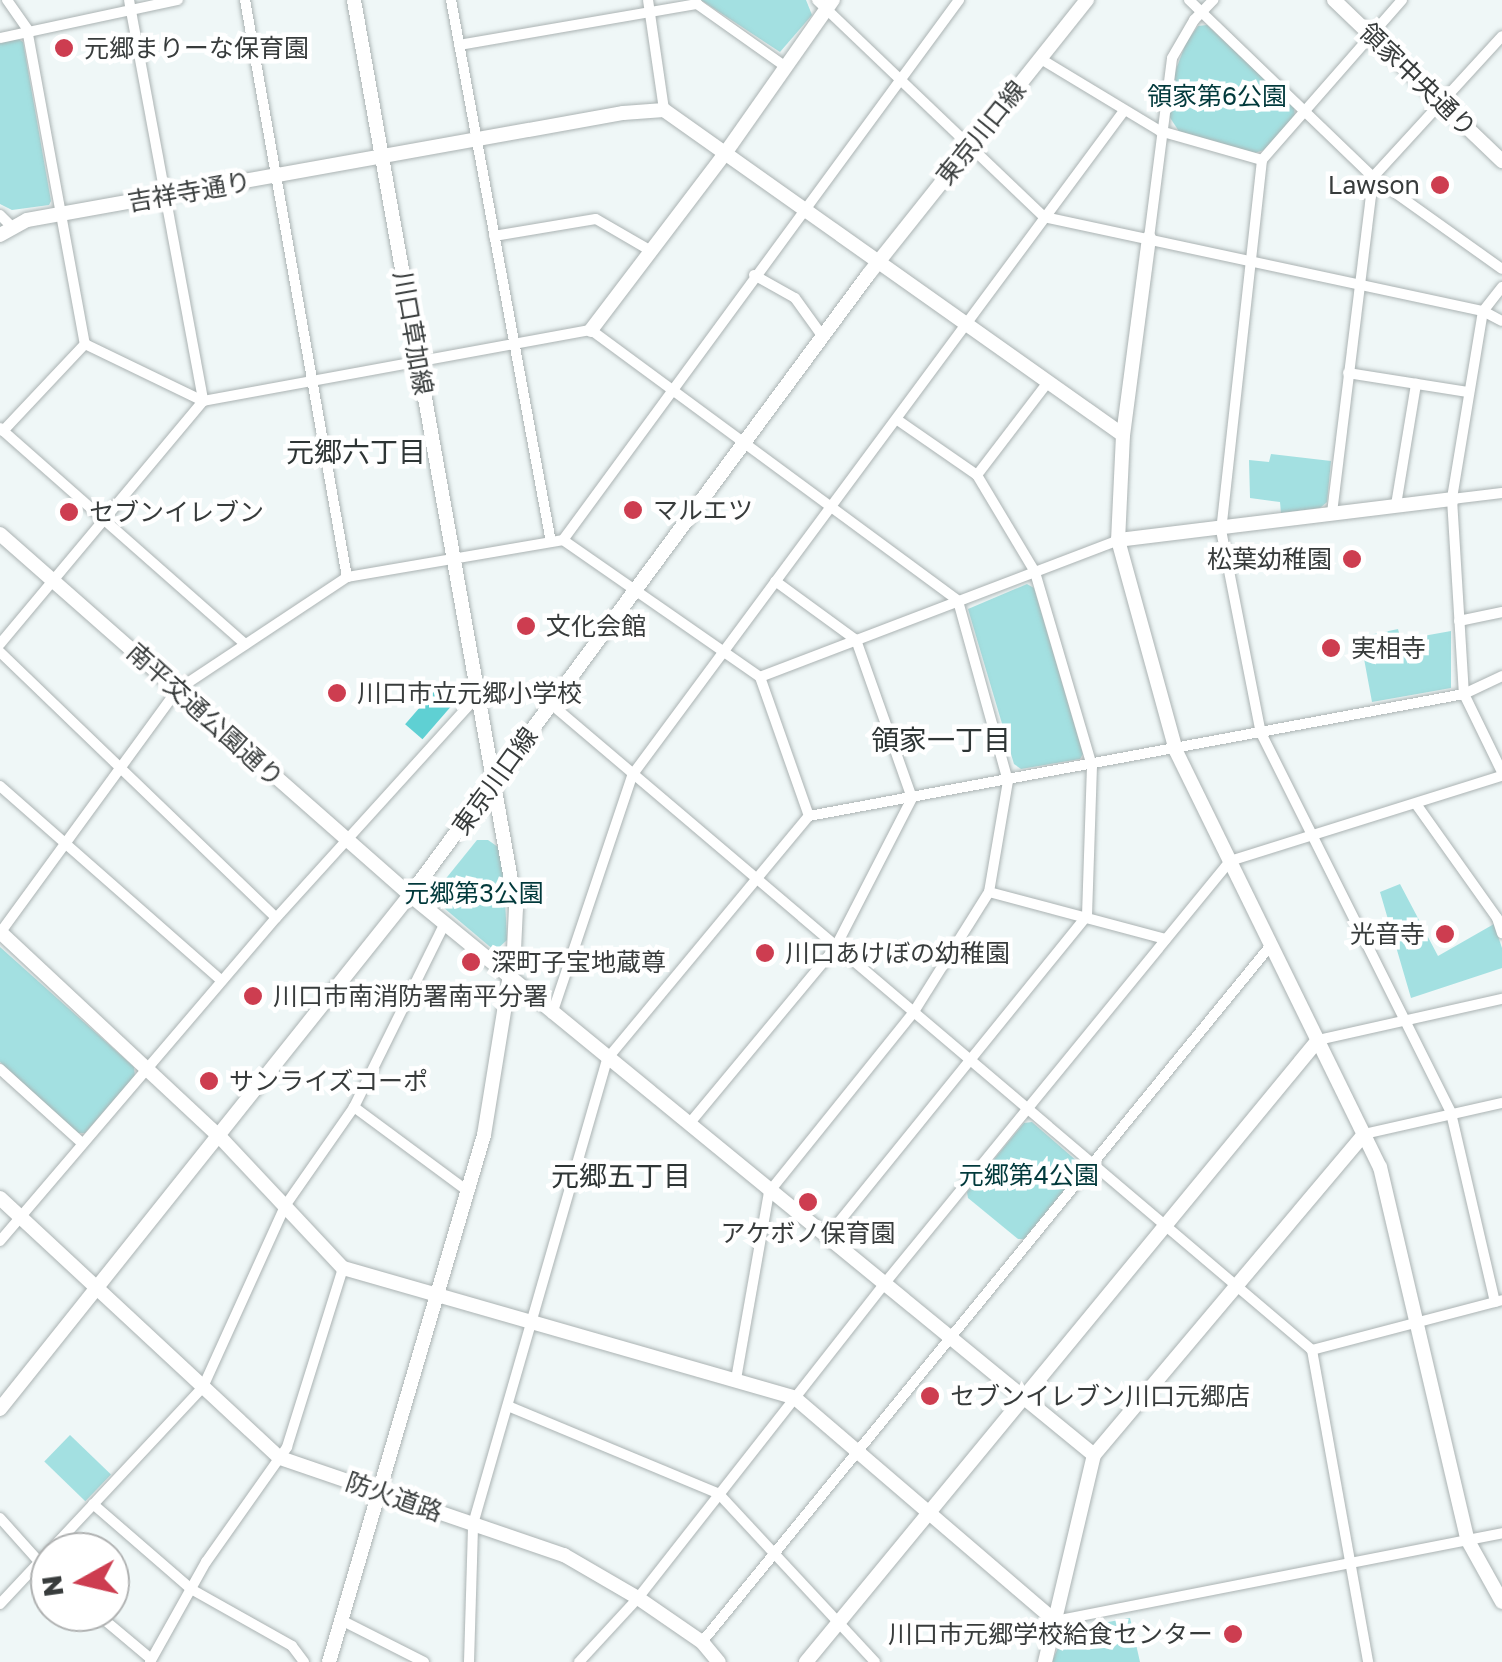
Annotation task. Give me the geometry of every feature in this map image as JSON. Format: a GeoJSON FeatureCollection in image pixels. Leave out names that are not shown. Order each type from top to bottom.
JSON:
{"type":"FeatureCollection","features":[{"type":"Feature","properties":{"kind":"street"},"geometry":{"type":"LineString","coordinates":[[7,0],[27,29],[85,344]]}},
{"type":"Feature","properties":{"kind":"street"},"geometry":{"type":"LineString","coordinates":[[0,38],[130,4],[178,0]]}},
{"type":"Feature","properties":{"kind":"street"},"geometry":{"type":"LineString","coordinates":[[245,0],[347,577]]}},
{"type":"Feature","properties":{"kind":"street","name":"川口草加線"},"geometry":{"type":"LineString","coordinates":[[329,1662],[484,1135],[510,978],[514,883],[354,0]]}},
{"type":"Feature","properties":{"kind":"street"},"geometry":{"type":"LineString","coordinates":[[451,0],[514,345],[557,541]]}},
{"type":"Feature","properties":{"kind":"street"},"geometry":{"type":"LineString","coordinates":[[557,541],[959,0]]}},
{"type":"Feature","properties":{"kind":"street","name":"東京川口線"},"geometry":{"type":"LineString","coordinates":[[0,1410],[410,895],[878,262],[1087,0]]}},
{"type":"Feature","properties":{"kind":"street"},"geometry":{"type":"LineString","coordinates":[[1189,0],[1373,177],[1502,269]]}},
{"type":"Feature","properties":{"kind":"street"},"geometry":{"type":"LineString","coordinates":[[1214,0],[1172,58],[1123,434],[1118,540],[1176,751],[1380,1167],[1467,1539],[1502,1602]]}},
{"type":"Feature","properties":{"kind":"street","name":"領家中央通り"},"geometry":{"type":"LineString","coordinates":[[1334,0],[1502,161]]}},
{"type":"Feature","properties":{"kind":"street"},"geometry":{"type":"LineString","coordinates":[[1312,1350],[1498,1301],[1451,1113],[1261,734],[1221,530],[1262,160],[1402,0]]}},
{"type":"Feature","properties":{"kind":"street"},"geometry":{"type":"LineString","coordinates":[[85,344],[203,401],[591,330],[726,152],[826,3],[900,80],[1044,217],[1484,311],[1502,321]]}},
{"type":"Feature","properties":{"kind":"street"},"geometry":{"type":"LineString","coordinates":[[130,4],[203,401],[0,648],[276,918]]}},
{"type":"Feature","properties":{"kind":"street"},"geometry":{"type":"LineString","coordinates":[[459,45],[649,6],[697,4],[786,67]]}},
{"type":"Feature","properties":{"kind":"street"},"geometry":{"type":"LineString","coordinates":[[649,6],[664,110],[1123,434]]}},
{"type":"Feature","properties":{"kind":"street"},"geometry":{"type":"LineString","coordinates":[[1332,513],[1373,177],[1502,36]]}},
{"type":"Feature","properties":{"kind":"street"},"geometry":{"type":"LineString","coordinates":[[1041,59],[1122,112],[1160,130],[1262,160]]}},
{"type":"Feature","properties":{"kind":"street","name":"吉祥寺通り"},"geometry":{"type":"LineString","coordinates":[[4,225],[664,110]]}},
{"type":"Feature","properties":{"kind":"street"},"geometry":{"type":"LineString","coordinates":[[552,1014],[633,774],[1122,112]]}},
{"type":"Feature","properties":{"kind":"street"},"geometry":{"type":"LineString","coordinates":[[494,236],[596,220],[651,252]]}},
{"type":"Feature","properties":{"kind":"street"},"geometry":{"type":"LineString","coordinates":[[754,276],[795,298],[823,337]]}},
{"type":"Feature","properties":{"kind":"street"},"geometry":{"type":"LineString","coordinates":[[579,1662],[638,1598],[885,1283],[1230,862],[1502,774],[1464,694],[1452,498],[1484,311],[1502,288]]}},
{"type":"Feature","properties":{"kind":"street"},"geometry":{"type":"LineString","coordinates":[[591,330],[958,602],[1008,781],[989,892],[914,1013],[769,1192],[736,1378]]}},
{"type":"Feature","properties":{"kind":"street"},"geometry":{"type":"LineString","coordinates":[[85,344],[2,430],[245,644]]}},
{"type":"Feature","properties":{"kind":"street"},"geometry":{"type":"LineString","coordinates":[[1348,373],[1468,392]]}},
{"type":"Feature","properties":{"kind":"street"},"geometry":{"type":"LineString","coordinates":[[976,476],[1048,382]]}},
{"type":"Feature","properties":{"kind":"street"},"geometry":{"type":"LineString","coordinates":[[1396,505],[1416,384]]}},
{"type":"Feature","properties":{"kind":"street"},"geometry":{"type":"LineString","coordinates":[[826,1238],[1087,916],[1092,766],[1035,572],[976,476],[896,418]]}},
{"type":"Feature","properties":{"kind":"street"},"geometry":{"type":"LineString","coordinates":[[760,677],[1118,540],[1502,493]]}},
{"type":"Feature","properties":{"kind":"street","name":"南平交通公園通り"},"geometry":{"type":"LineString","coordinates":[[0,534],[410,895],[1094,1455]]}},
{"type":"Feature","properties":{"kind":"street"},"geometry":{"type":"LineString","coordinates":[[809,816],[760,677],[637,590],[557,541],[347,577],[178,690],[0,932],[218,1135],[343,1268],[795,1398],[1055,1621]]}},
{"type":"Feature","properties":{"kind":"street"},"geometry":{"type":"LineString","coordinates":[[689,1124],[835,948],[912,798],[856,640],[774,581]]}},
{"type":"Feature","properties":{"kind":"street"},"geometry":{"type":"LineString","coordinates":[[1459,621],[1502,612]]}},
{"type":"Feature","properties":{"kind":"street"},"geometry":{"type":"LineString","coordinates":[[470,1662],[472,1524],[607,1059],[809,816],[1176,751],[1464,694],[1502,676]]}},
{"type":"Feature","properties":{"kind":"street"},"geometry":{"type":"LineString","coordinates":[[0,1241],[276,918],[478,695]]}},
{"type":"Feature","properties":{"kind":"street"},"geometry":{"type":"LineString","coordinates":[[551,704],[1312,1350],[1368,1662]]}},
{"type":"Feature","properties":{"kind":"street"},"geometry":{"type":"LineString","coordinates":[[0,786],[222,982]]}},
{"type":"Feature","properties":{"kind":"street"},"geometry":{"type":"LineString","coordinates":[[1416,804],[1500,917],[1502,933]]}},
{"type":"Feature","properties":{"kind":"street"},"geometry":{"type":"LineString","coordinates":[[989,892],[1166,939]]}},
{"type":"Feature","properties":{"kind":"street"},"geometry":{"type":"LineString","coordinates":[[67,1532],[203,1387],[285,1206],[354,1107],[444,922]]}},
{"type":"Feature","properties":{"kind":"street"},"geometry":{"type":"LineString","coordinates":[[702,1642],[1271,945]]}},
{"type":"Feature","properties":{"kind":"street"},"geometry":{"type":"LineString","coordinates":[[806,1662],[1318,1040],[1502,999]]}},
{"type":"Feature","properties":{"kind":"street"},"geometry":{"type":"LineString","coordinates":[[0,1068],[82,1143]]}},
{"type":"Feature","properties":{"kind":"street"},"geometry":{"type":"LineString","coordinates":[[1045,1662],[1094,1455],[1364,1134],[1502,1103]]}},
{"type":"Feature","properties":{"kind":"street"},"geometry":{"type":"LineString","coordinates":[[354,1107],[469,1192]]}},
{"type":"Feature","properties":{"kind":"street","name":"防火道路"},"geometry":{"type":"LineString","coordinates":[[0,1198],[280,1458],[564,1555],[638,1598],[702,1642],[719,1662]]}},
{"type":"Feature","properties":{"kind":"street"},"geometry":{"type":"LineString","coordinates":[[117,1632],[150,1661],[191,1589],[280,1458],[343,1268]]}},
{"type":"Feature","properties":{"kind":"street"},"geometry":{"type":"LineString","coordinates":[[508,1406],[719,1494],[875,1662]]}},
{"type":"Feature","properties":{"kind":"street"},"geometry":{"type":"LineString","coordinates":[[93,1504],[191,1589],[292,1646],[304,1662]]}},
{"type":"Feature","properties":{"kind":"street"},"geometry":{"type":"LineString","coordinates":[[0,1518],[30,1554]]}},
{"type":"Feature","properties":{"kind":"street"},"geometry":{"type":"LineString","coordinates":[[1055,1621],[1502,1533]]}},
{"type":"Feature","properties":{"kind":"street"},"geometry":{"type":"LineString","coordinates":[[0,1604],[30,1572]]}},
{"type":"Feature","properties":{"kind":"street"},"geometry":{"type":"LineString","coordinates":[[342,1620],[424,1662]]}},
{"type":"Feature","properties":{"kind":"green space"},"geometry":{"type":"Polygon","coordinates":[[[701,0],[806,0],[812,15],[780,52],[701,0]]]}},
{"type":"Feature","properties":{"kind":"green space","name":"領家第6公園"},"geometry":{"type":"Polygon","coordinates":[[[1207,25],[1294,107],[1295,117],[1264,150],[1255,153],[1180,133],[1169,116],[1175,72],[1186,43],[1198,26],[1207,25]]]}},
{"type":"Feature","properties":{"kind":"green space"},"geometry":{"type":"Polygon","coordinates":[[[15,37],[23,42],[51,201],[49,205],[12,210],[0,204],[0,42],[15,37]]]}},
{"type":"Feature","properties":{"kind":"green space"},"geometry":{"type":"Polygon","coordinates":[[[1271,454],[1331,461],[1327,502],[1320,508],[1281,513],[1280,502],[1250,498],[1249,460],[1269,462],[1271,454]]]}},
{"type":"Feature","properties":{"kind":"green space"},"geometry":{"type":"Polygon","coordinates":[[[1027,584],[1034,588],[1083,754],[1080,759],[1021,769],[1014,764],[968,609],[1027,584]]]}},
{"type":"Feature","properties":{"kind":"green space"},"geometry":{"type":"Polygon","coordinates":[[[1398,629],[1401,640],[1451,631],[1451,688],[1372,702],[1360,637],[1398,629]]]}},
{"type":"Feature","properties":{"kind":"green space","name":"元郷第3公園"},"geometry":{"type":"Polygon","coordinates":[[[477,840],[488,840],[498,847],[504,879],[507,940],[495,951],[431,897],[477,840]]]}},
{"type":"Feature","properties":{"kind":"green space"},"geometry":{"type":"Polygon","coordinates":[[[1400,884],[1438,956],[1494,924],[1502,948],[1502,968],[1411,998],[1380,892],[1400,884]]]}},
{"type":"Feature","properties":{"kind":"green space"},"geometry":{"type":"Polygon","coordinates":[[[0,947],[134,1067],[135,1076],[85,1133],[77,1133],[0,1062],[0,947]]]}},
{"type":"Feature","properties":{"kind":"green space","name":"元郷第4公園"},"geometry":{"type":"Polygon","coordinates":[[[1032,1122],[1078,1162],[1079,1172],[1024,1239],[1018,1239],[968,1198],[967,1192],[1024,1123],[1032,1122]]]}},
{"type":"Feature","properties":{"kind":"green space"},"geometry":{"type":"Polygon","coordinates":[[[70,1435],[111,1475],[85,1501],[44,1462],[70,1435]]]}},
{"type":"Feature","properties":{"kind":"green space"},"geometry":{"type":"Polygon","coordinates":[[[1130,1618],[1140,1662],[1052,1662],[1065,1630],[1130,1618]]]}},
{"type":"Feature","properties":{"kind":"shaded area"},"geometry":{"type":"Polygon","coordinates":[[[434,691],[451,706],[422,739],[405,724],[434,691]]]}},
{"type":"Feature","properties":{"kind":"place","name":"元郷まりーな保育園"},"geometry":{"type":"Point","coordinates":[64,48]}},
{"type":"Feature","properties":{"kind":"place","name":"Lawson"},"geometry":{"type":"Point","coordinates":[1440,185]}},
{"type":"Feature","properties":{"kind":"place","name":"マルエツ"},"geometry":{"type":"Point","coordinates":[633,510]}},
{"type":"Feature","properties":{"kind":"place","name":"セブンイレブン"},"geometry":{"type":"Point","coordinates":[69,512]}},
{"type":"Feature","properties":{"kind":"place","name":"松葉幼稚園"},"geometry":{"type":"Point","coordinates":[1352,559]}},
{"type":"Feature","properties":{"kind":"place","name":"文化会館"},"geometry":{"type":"Point","coordinates":[526,626]}},
{"type":"Feature","properties":{"kind":"place","name":"実相寺"},"geometry":{"type":"Point","coordinates":[1331,648]}},
{"type":"Feature","properties":{"kind":"place","name":"川口市立元郷小学校"},"geometry":{"type":"Point","coordinates":[337,693]}},
{"type":"Feature","properties":{"kind":"place","name":"光音寺"},"geometry":{"type":"Point","coordinates":[1445,934]}},
{"type":"Feature","properties":{"kind":"place","name":"川口あけぼの幼稚園"},"geometry":{"type":"Point","coordinates":[765,953]}},
{"type":"Feature","properties":{"kind":"place","name":"深町子宝地蔵尊"},"geometry":{"type":"Point","coordinates":[471,962]}},
{"type":"Feature","properties":{"kind":"place","name":"川口市南消防署南平分署"},"geometry":{"type":"Point","coordinates":[253,996]}},
{"type":"Feature","properties":{"kind":"place","name":"サンライズコーポ"},"geometry":{"type":"Point","coordinates":[209,1081]}},
{"type":"Feature","properties":{"kind":"place","name":"アケボノ保育園"},"geometry":{"type":"Point","coordinates":[808,1202]}},
{"type":"Feature","properties":{"kind":"place","name":"セブンイレブン川口元郷店"},"geometry":{"type":"Point","coordinates":[930,1396]}},
{"type":"Feature","properties":{"kind":"place","name":"川口市元郷学校給食センター"},"geometry":{"type":"Point","coordinates":[1233,1634]}},
{"type":"Feature","properties":{"kind":"district","name":"元郷六丁目"},"geometry":{"type":"Point","coordinates":[356,452]}},
{"type":"Feature","properties":{"kind":"district","name":"領家一丁目"},"geometry":{"type":"Point","coordinates":[941,740]}},
{"type":"Feature","properties":{"kind":"district","name":"元郷五丁目"},"geometry":{"type":"Point","coordinates":[621,1176]}}]}
